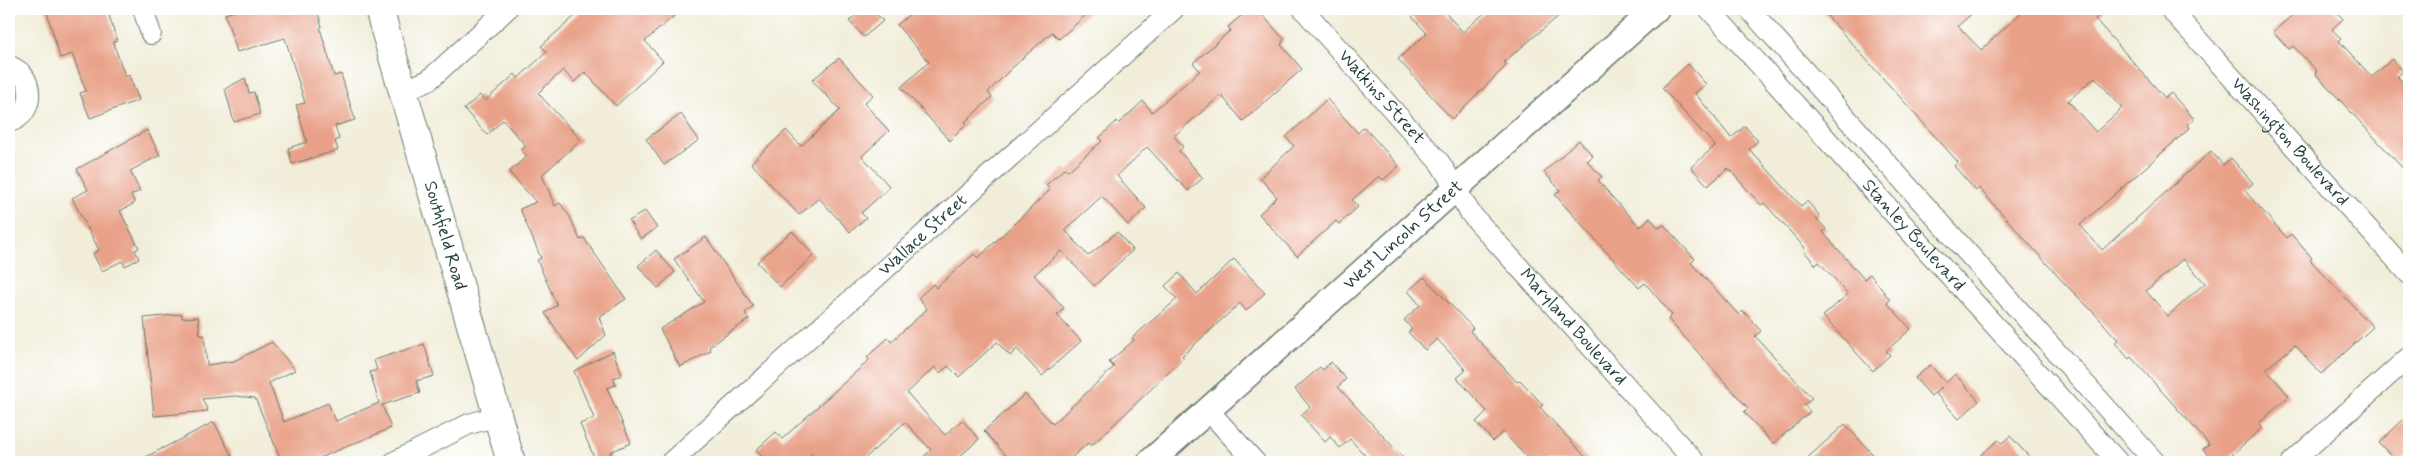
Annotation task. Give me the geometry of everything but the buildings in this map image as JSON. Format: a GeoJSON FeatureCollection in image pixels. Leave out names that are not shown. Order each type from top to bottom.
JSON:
{"type":"FeatureCollection","features":[{"type":"Feature","properties":{"kind":"main road","name":"Southfield Road"},"geometry":{"type":"LineString","coordinates":[[379,9],[511,462]]}},
{"type":"Feature","properties":{"kind":"street"},"geometry":{"type":"LineString","coordinates":[[143,9],[152,34]]}},
{"type":"Feature","properties":{"kind":"street"},"geometry":{"type":"LineString","coordinates":[[403,91],[429,80],[507,9]]}},
{"type":"Feature","properties":{"kind":"street","name":"Wallace Street"},"geometry":{"type":"LineString","coordinates":[[671,462],[1174,9]]}},
{"type":"Feature","properties":{"kind":"street","name":"Watkins Street"},"geometry":{"type":"LineString","coordinates":[[1303,9],[1436,158],[1456,187]]}},
{"type":"Feature","properties":{"kind":"street","name":"West Lincoln Street"},"geometry":{"type":"LineString","coordinates":[[1150,462],[1656,9]]}},
{"type":"Feature","properties":{"kind":"street","name":"Stanley Boulevard"},"geometry":{"type":"LineString","coordinates":[[1709,9],[2118,462]]}},
{"type":"Feature","properties":{"kind":"street","name":"Stanley Boulevard"},"geometry":{"type":"LineString","coordinates":[[1749,9],[2155,462]]}},
{"type":"Feature","properties":{"kind":"street","name":"Washington Boulevard"},"geometry":{"type":"LineString","coordinates":[[2170,9],[2409,274]]}},
{"type":"Feature","properties":{"kind":"street"},"geometry":{"type":"LineString","coordinates":[[9,65],[21,72],[29,90],[29,100],[24,112],[17,120],[9,122]]}},
{"type":"Feature","properties":{"kind":"street","name":"Maryland Boulevard"},"geometry":{"type":"LineString","coordinates":[[1456,187],[1471,214],[1695,462]]}},
{"type":"Feature","properties":{"kind":"street"},"geometry":{"type":"LineString","coordinates":[[1966,294],[1987,274]]}},
{"type":"Feature","properties":{"kind":"street"},"geometry":{"type":"LineString","coordinates":[[2292,462],[2409,356]]}},
{"type":"Feature","properties":{"kind":"street"},"geometry":{"type":"LineString","coordinates":[[1208,410],[1256,462]]}},
{"type":"Feature","properties":{"kind":"street"},"geometry":{"type":"LineString","coordinates":[[394,462],[469,424],[498,416]]}},
{"type":"Feature","properties":{"kind":"green space"},"geometry":{"type":"Polygon","coordinates":[[[9,81],[17,91],[18,99],[9,108],[9,81]]]}}]}
